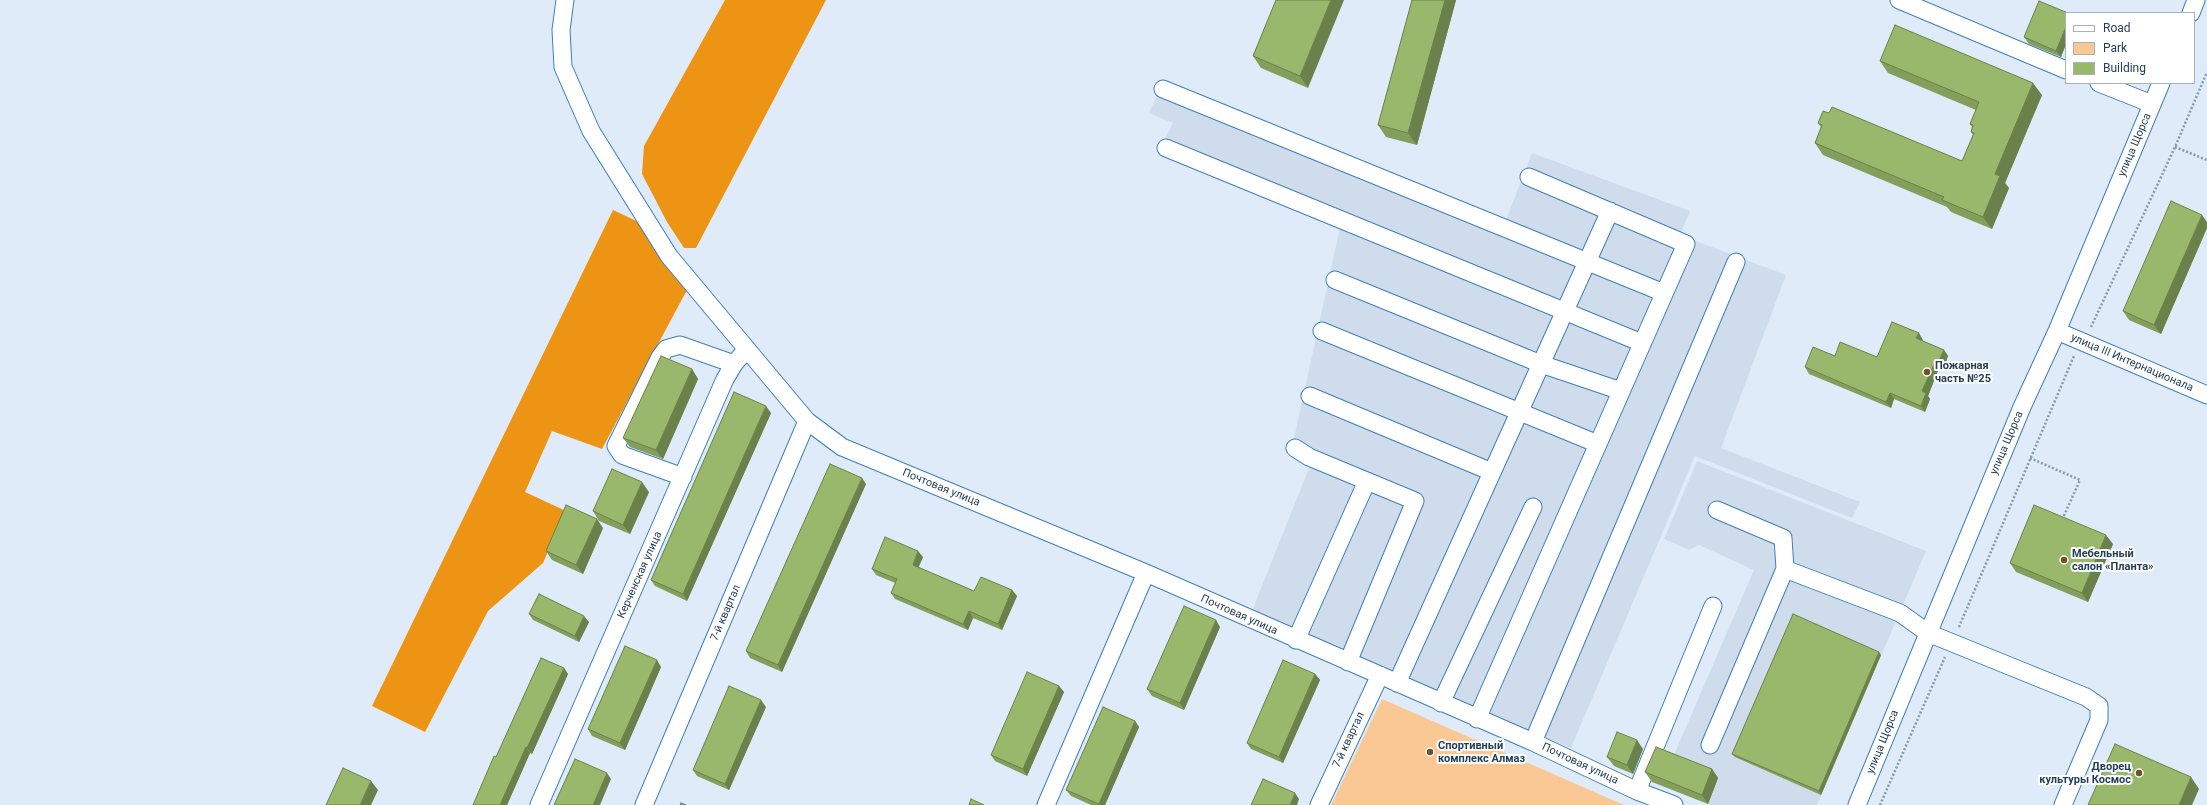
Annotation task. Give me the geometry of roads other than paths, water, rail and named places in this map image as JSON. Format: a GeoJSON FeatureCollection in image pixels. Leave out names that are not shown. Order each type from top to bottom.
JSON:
{"type":"FeatureCollection","features":[{"type":"Feature","properties":{"kind":"street","name":"Почтовая улица"},"geometry":{"type":"LineString","coordinates":[[565,0],[561,30],[563,67],[591,131],[669,256],[808,421],[842,447],[1146,573],[1296,640],[1532,742],[1637,791],[1674,805]]}},
{"type":"Feature","properties":{"kind":"street"},"geometry":{"type":"LineString","coordinates":[[1899,0],[2065,70]]}},
{"type":"Feature","properties":{"kind":"street"},"geometry":{"type":"LineString","coordinates":[[2191,12],[2196,0]]}},
{"type":"Feature","properties":{"kind":"street"},"geometry":{"type":"LineString","coordinates":[[2102,84],[2152,104]]}},
{"type":"Feature","properties":{"kind":"street","name":"улица Щорса"},"geometry":{"type":"LineString","coordinates":[[1857,805],[2022,407],[2057,331],[2161,84]]}},
{"type":"Feature","properties":{"kind":"street"},"geometry":{"type":"LineString","coordinates":[[1163,89],[1664,293]]}},
{"type":"Feature","properties":{"kind":"street"},"geometry":{"type":"LineString","coordinates":[[1166,148],[1565,310],[1642,343]]}},
{"type":"Feature","properties":{"kind":"street"},"geometry":{"type":"LineString","coordinates":[[1478,719],[1686,244],[1529,177]]}},
{"type":"Feature","properties":{"kind":"street"},"geometry":{"type":"LineString","coordinates":[[1397,683],[1610,211]]}},
{"type":"Feature","properties":{"kind":"street"},"geometry":{"type":"LineString","coordinates":[[1532,742],[1736,262]]}},
{"type":"Feature","properties":{"kind":"street"},"geometry":{"type":"LineString","coordinates":[[1335,280],[1541,364],[1621,391]]}},
{"type":"Feature","properties":{"kind":"street"},"geometry":{"type":"LineString","coordinates":[[1322,331],[1519,413],[1598,444]]}},
{"type":"Feature","properties":{"kind":"street","name":"улица III Интернационала"},"geometry":{"type":"LineString","coordinates":[[2057,331],[2207,395]]}},
{"type":"Feature","properties":{"kind":"street"},"geometry":{"type":"LineString","coordinates":[[682,477],[622,455],[616,446],[660,357],[666,349],[680,345],[734,364]]}},
{"type":"Feature","properties":{"kind":"street","name":"Керченская улица"},"geometry":{"type":"LineString","coordinates":[[539,805],[682,477],[734,364],[747,349]]}},
{"type":"Feature","properties":{"kind":"street"},"geometry":{"type":"LineString","coordinates":[[1310,396],[1492,472]]}},
{"type":"Feature","properties":{"kind":"street","name":"7-й квартал"},"geometry":{"type":"LineString","coordinates":[[644,805],[808,421]]}},
{"type":"Feature","properties":{"kind":"street"},"geometry":{"type":"LineString","coordinates":[[1295,448],[1309,456],[1415,501],[1348,662]]}},
{"type":"Feature","properties":{"kind":"street"},"geometry":{"type":"LineString","coordinates":[[1296,640],[1367,481]]}},
{"type":"Feature","properties":{"kind":"street"},"geometry":{"type":"LineString","coordinates":[[1441,703],[1533,507]]}},
{"type":"Feature","properties":{"kind":"street"},"geometry":{"type":"LineString","coordinates":[[1710,745],[1785,569],[1783,538],[1717,510]]}},
{"type":"Feature","properties":{"kind":"street"},"geometry":{"type":"LineString","coordinates":[[1785,569],[1900,613],[1928,633],[2086,697],[2099,706],[2099,720],[2063,805]]}},
{"type":"Feature","properties":{"kind":"street"},"geometry":{"type":"LineString","coordinates":[[1046,805],[1146,573]]}},
{"type":"Feature","properties":{"kind":"street"},"geometry":{"type":"LineString","coordinates":[[1637,791],[1713,606]]}},
{"type":"Feature","properties":{"kind":"street","name":"7-й квартал"},"geometry":{"type":"LineString","coordinates":[[1319,805],[1380,676]]}},
{"type":"Feature","properties":{"kind":"place","name":"Пожарная часть №25"},"geometry":{"type":"Point","coordinates":[1927,372]}},
{"type":"Feature","properties":{"kind":"place","name":"Мебельный салон «Планта»"},"geometry":{"type":"Point","coordinates":[2064,560]}},
{"type":"Feature","properties":{"kind":"place","name":"Спортивный комплекс Алмаз"},"geometry":{"type":"Point","coordinates":[1430,752]}},
{"type":"Feature","properties":{"kind":"place","name":"Дворец культуры Космос"},"geometry":{"type":"Point","coordinates":[2139,773]}}]}
